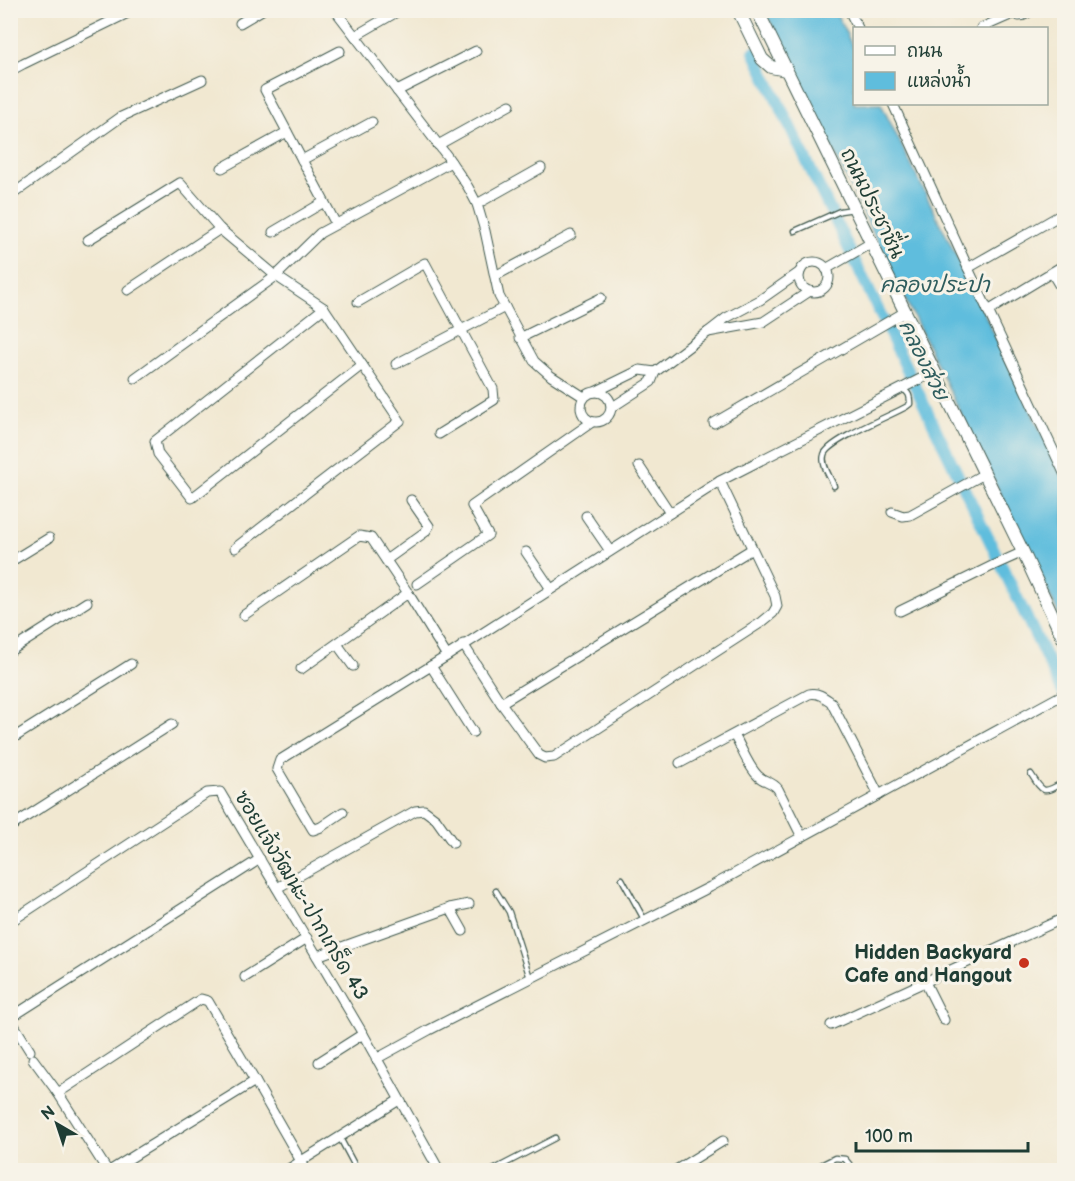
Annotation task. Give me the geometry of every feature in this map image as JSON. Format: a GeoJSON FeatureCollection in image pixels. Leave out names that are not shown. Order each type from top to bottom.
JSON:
{"type":"FeatureCollection","features":[{"type":"Feature","properties":{"kind":"street"},"geometry":{"type":"LineString","coordinates":[[10,71],[134,10]]}},
{"type":"Feature","properties":{"kind":"street"},"geometry":{"type":"LineString","coordinates":[[240,22],[262,10]]}},
{"type":"Feature","properties":{"kind":"street"},"geometry":{"type":"LineString","coordinates":[[335,10],[468,187],[477,204],[485,231],[499,296],[534,361],[551,376],[584,397]]}},
{"type":"Feature","properties":{"kind":"street"},"geometry":{"type":"LineString","coordinates":[[355,36],[400,10]]}},
{"type":"Feature","properties":{"kind":"street"},"geometry":{"type":"LineString","coordinates":[[738,10],[762,59],[771,67],[786,70]]}},
{"type":"Feature","properties":{"kind":"street","name":"ถนนประชาชื่น"},"geometry":{"type":"LineString","coordinates":[[757,10],[854,209],[866,246],[929,375],[1017,554],[1065,640]]}},
{"type":"Feature","properties":{"kind":"street"},"geometry":{"type":"LineString","coordinates":[[849,10],[858,27]]}},
{"type":"Feature","properties":{"kind":"street"},"geometry":{"type":"LineString","coordinates":[[983,27],[1015,12],[1019,16],[1024,16],[1030,10]]}},
{"type":"Feature","properties":{"kind":"street"},"geometry":{"type":"LineString","coordinates":[[336,224],[265,90],[340,51]]}},
{"type":"Feature","properties":{"kind":"street"},"geometry":{"type":"LineString","coordinates":[[397,91],[476,51]]}},
{"type":"Feature","properties":{"kind":"street"},"geometry":{"type":"LineString","coordinates":[[10,196],[121,117],[201,80]]}},
{"type":"Feature","properties":{"kind":"street"},"geometry":{"type":"LineString","coordinates":[[438,145],[510,105]]}},
{"type":"Feature","properties":{"kind":"street"},"geometry":{"type":"LineString","coordinates":[[893,105],[1065,473]]}},
{"type":"Feature","properties":{"kind":"street"},"geometry":{"type":"LineString","coordinates":[[302,160],[372,122]]}},
{"type":"Feature","properties":{"kind":"street"},"geometry":{"type":"LineString","coordinates":[[222,168],[287,132]]}},
{"type":"Feature","properties":{"kind":"street"},"geometry":{"type":"LineString","coordinates":[[135,378],[276,276],[320,233],[451,162]]}},
{"type":"Feature","properties":{"kind":"street"},"geometry":{"type":"LineString","coordinates":[[477,204],[541,168]]}},
{"type":"Feature","properties":{"kind":"street"},"geometry":{"type":"LineString","coordinates":[[88,240],[180,183],[220,229],[276,276],[324,308],[400,421],[235,548]]}},
{"type":"Feature","properties":{"kind":"street"},"geometry":{"type":"LineString","coordinates":[[273,232],[324,202]]}},
{"type":"Feature","properties":{"kind":"street"},"geometry":{"type":"LineString","coordinates":[[968,268],[1065,213]]}},
{"type":"Feature","properties":{"kind":"street"},"geometry":{"type":"LineString","coordinates":[[128,290],[220,229]]}},
{"type":"Feature","properties":{"kind":"street"},"geometry":{"type":"LineString","coordinates":[[495,276],[571,235]]}},
{"type":"Feature","properties":{"kind":"street"},"geometry":{"type":"LineString","coordinates":[[826,269],[866,246]]}},
{"type":"Feature","properties":{"kind":"street"},"geometry":{"type":"LineString","coordinates":[[358,302],[425,263],[493,389],[494,400],[439,434]]}},
{"type":"Feature","properties":{"kind":"street"},"geometry":{"type":"LineString","coordinates":[[611,408],[651,382],[655,372],[726,318],[760,300],[800,272],[806,264],[821,263],[826,269],[829,275],[827,284],[820,290],[810,291],[763,322],[708,332]]}},
{"type":"Feature","properties":{"kind":"street"},"geometry":{"type":"LineString","coordinates":[[988,311],[1065,265]]}},
{"type":"Feature","properties":{"kind":"street"},"geometry":{"type":"LineString","coordinates":[[800,272],[800,282],[810,291]]}},
{"type":"Feature","properties":{"kind":"street"},"geometry":{"type":"LineString","coordinates":[[1052,273],[1065,293]]}},
{"type":"Feature","properties":{"kind":"street"},"geometry":{"type":"LineString","coordinates":[[520,338],[601,298]]}},
{"type":"Feature","properties":{"kind":"street"},"geometry":{"type":"LineString","coordinates":[[396,364],[505,307]]}},
{"type":"Feature","properties":{"kind":"street"},"geometry":{"type":"LineString","coordinates":[[324,308],[155,441],[158,454],[192,498],[362,365]]}},
{"type":"Feature","properties":{"kind":"street"},"geometry":{"type":"LineString","coordinates":[[714,423],[900,315]]}},
{"type":"Feature","properties":{"kind":"street"},"geometry":{"type":"LineString","coordinates":[[592,422],[587,420],[581,411],[580,406],[584,397],[640,370],[655,372]]}},
{"type":"Feature","properties":{"kind":"street"},"geometry":{"type":"LineString","coordinates":[[343,812],[313,830],[277,769],[280,760],[720,481],[929,375]]}},
{"type":"Feature","properties":{"kind":"street"},"geometry":{"type":"LineString","coordinates":[[417,584],[489,535],[472,506],[592,422],[603,421],[607,418],[611,408],[609,398],[601,392],[595,392]]}},
{"type":"Feature","properties":{"kind":"street"},"geometry":{"type":"LineString","coordinates":[[639,466],[670,513]]}},
{"type":"Feature","properties":{"kind":"street"},"geometry":{"type":"LineString","coordinates":[[892,512],[903,516],[910,515],[979,477]]}},
{"type":"Feature","properties":{"kind":"street"},"geometry":{"type":"LineString","coordinates":[[463,644],[501,703],[539,755],[545,758],[554,757],[773,613],[777,606],[775,596],[720,481]]}},
{"type":"Feature","properties":{"kind":"street"},"geometry":{"type":"LineString","coordinates":[[386,560],[425,532],[429,526],[411,500]]}},
{"type":"Feature","properties":{"kind":"street"},"geometry":{"type":"LineString","coordinates":[[586,516],[610,551]]}},
{"type":"Feature","properties":{"kind":"street"},"geometry":{"type":"LineString","coordinates":[[244,615],[359,536],[371,538],[408,592],[447,656]]}},
{"type":"Feature","properties":{"kind":"street"},"geometry":{"type":"LineString","coordinates":[[10,562],[49,538]]}},
{"type":"Feature","properties":{"kind":"street"},"geometry":{"type":"LineString","coordinates":[[501,703],[752,549]]}},
{"type":"Feature","properties":{"kind":"street"},"geometry":{"type":"LineString","coordinates":[[526,552],[551,589]]}},
{"type":"Feature","properties":{"kind":"street"},"geometry":{"type":"LineString","coordinates":[[900,611],[1017,554]]}},
{"type":"Feature","properties":{"kind":"street"},"geometry":{"type":"LineString","coordinates":[[301,669],[408,592]]}},
{"type":"Feature","properties":{"kind":"street"},"geometry":{"type":"LineString","coordinates":[[10,651],[87,602]]}},
{"type":"Feature","properties":{"kind":"street"},"geometry":{"type":"LineString","coordinates":[[337,644],[353,666]]}},
{"type":"Feature","properties":{"kind":"street"},"geometry":{"type":"LineString","coordinates":[[10,740],[130,664]]}},
{"type":"Feature","properties":{"kind":"street"},"geometry":{"type":"LineString","coordinates":[[431,666],[473,732]]}},
{"type":"Feature","properties":{"kind":"street"},"geometry":{"type":"LineString","coordinates":[[680,763],[814,693],[824,696],[831,702],[879,795]]}},
{"type":"Feature","properties":{"kind":"street"},"geometry":{"type":"LineString","coordinates":[[376,1059],[645,921],[1063,695]]}},
{"type":"Feature","properties":{"kind":"street"},"geometry":{"type":"LineString","coordinates":[[10,826],[172,724]]}},
{"type":"Feature","properties":{"kind":"street"},"geometry":{"type":"LineString","coordinates":[[734,735],[754,771],[762,779],[772,782],[778,789],[802,837]]}},
{"type":"Feature","properties":{"kind":"street","name":"ซอยแจ้งวัฒนะ-ปากเกร็ด 43"},"geometry":{"type":"LineString","coordinates":[[10,922],[207,794],[220,792],[363,1034],[439,1170]]}},
{"type":"Feature","properties":{"kind":"street"},"geometry":{"type":"LineString","coordinates":[[277,888],[415,811],[424,810],[436,819],[453,843]]}},
{"type":"Feature","properties":{"kind":"street"},"geometry":{"type":"LineString","coordinates":[[255,1081],[109,1170],[10,1019],[260,859]]}},
{"type":"Feature","properties":{"kind":"street"},"geometry":{"type":"LineString","coordinates":[[317,956],[450,908],[469,904]]}},
{"type":"Feature","properties":{"kind":"street"},"geometry":{"type":"LineString","coordinates":[[450,908],[463,931]]}},
{"type":"Feature","properties":{"kind":"street"},"geometry":{"type":"LineString","coordinates":[[831,1025],[1063,921]]}},
{"type":"Feature","properties":{"kind":"street"},"geometry":{"type":"LineString","coordinates":[[245,977],[307,938]]}},
{"type":"Feature","properties":{"kind":"street"},"geometry":{"type":"LineString","coordinates":[[925,982],[944,1020]]}},
{"type":"Feature","properties":{"kind":"street"},"geometry":{"type":"LineString","coordinates":[[58,1093],[201,999],[208,1001],[306,1170]]}},
{"type":"Feature","properties":{"kind":"street"},"geometry":{"type":"LineString","coordinates":[[319,1062],[363,1034]]}},
{"type":"Feature","properties":{"kind":"street"},"geometry":{"type":"LineString","coordinates":[[286,1170],[399,1100]]}},
{"type":"Feature","properties":{"kind":"street"},"geometry":{"type":"LineString","coordinates":[[676,1170],[723,1140]]}},
{"type":"Feature","properties":{"kind":"lane"},"geometry":{"type":"LineString","coordinates":[[795,231],[840,212],[854,209]]}},
{"type":"Feature","properties":{"kind":"lane"},"geometry":{"type":"LineString","coordinates":[[834,486],[823,456],[826,450],[840,440],[910,404],[910,397],[903,388]]}},
{"type":"Feature","properties":{"kind":"lane"},"geometry":{"type":"LineString","coordinates":[[1031,774],[1039,788],[1044,791],[1065,782]]}},
{"type":"Feature","properties":{"kind":"lane"},"geometry":{"type":"LineString","coordinates":[[622,879],[645,921]]}},
{"type":"Feature","properties":{"kind":"lane"},"geometry":{"type":"LineString","coordinates":[[496,891],[509,912],[530,979]]}},
{"type":"Feature","properties":{"kind":"lane"},"geometry":{"type":"LineString","coordinates":[[340,1138],[357,1170]]}},
{"type":"Feature","properties":{"kind":"lane"},"geometry":{"type":"LineString","coordinates":[[493,1170],[555,1138]]}},
{"type":"Feature","properties":{"kind":"lane"},"geometry":{"type":"LineString","coordinates":[[811,1170],[835,1158],[845,1160],[854,1170]]}},
{"type":"Feature","properties":{"kind":"water","name":"คลองประปา"},"geometry":{"type":"Polygon","coordinates":[[[765,11],[835,11],[853,47],[853,105],[881,105],[963,269],[1064,480],[1064,625],[765,11]]]}},
{"type":"Feature","properties":{"kind":"waterway","name":"คลองส่วย"},"geometry":{"type":"LineString","coordinates":[[754,52],[1064,695]]}},
{"type":"Feature","properties":{"kind":"place","name":"Hidden Backyard Cafe and Hangout"},"geometry":{"type":"Point","coordinates":[1024,963]}}]}
